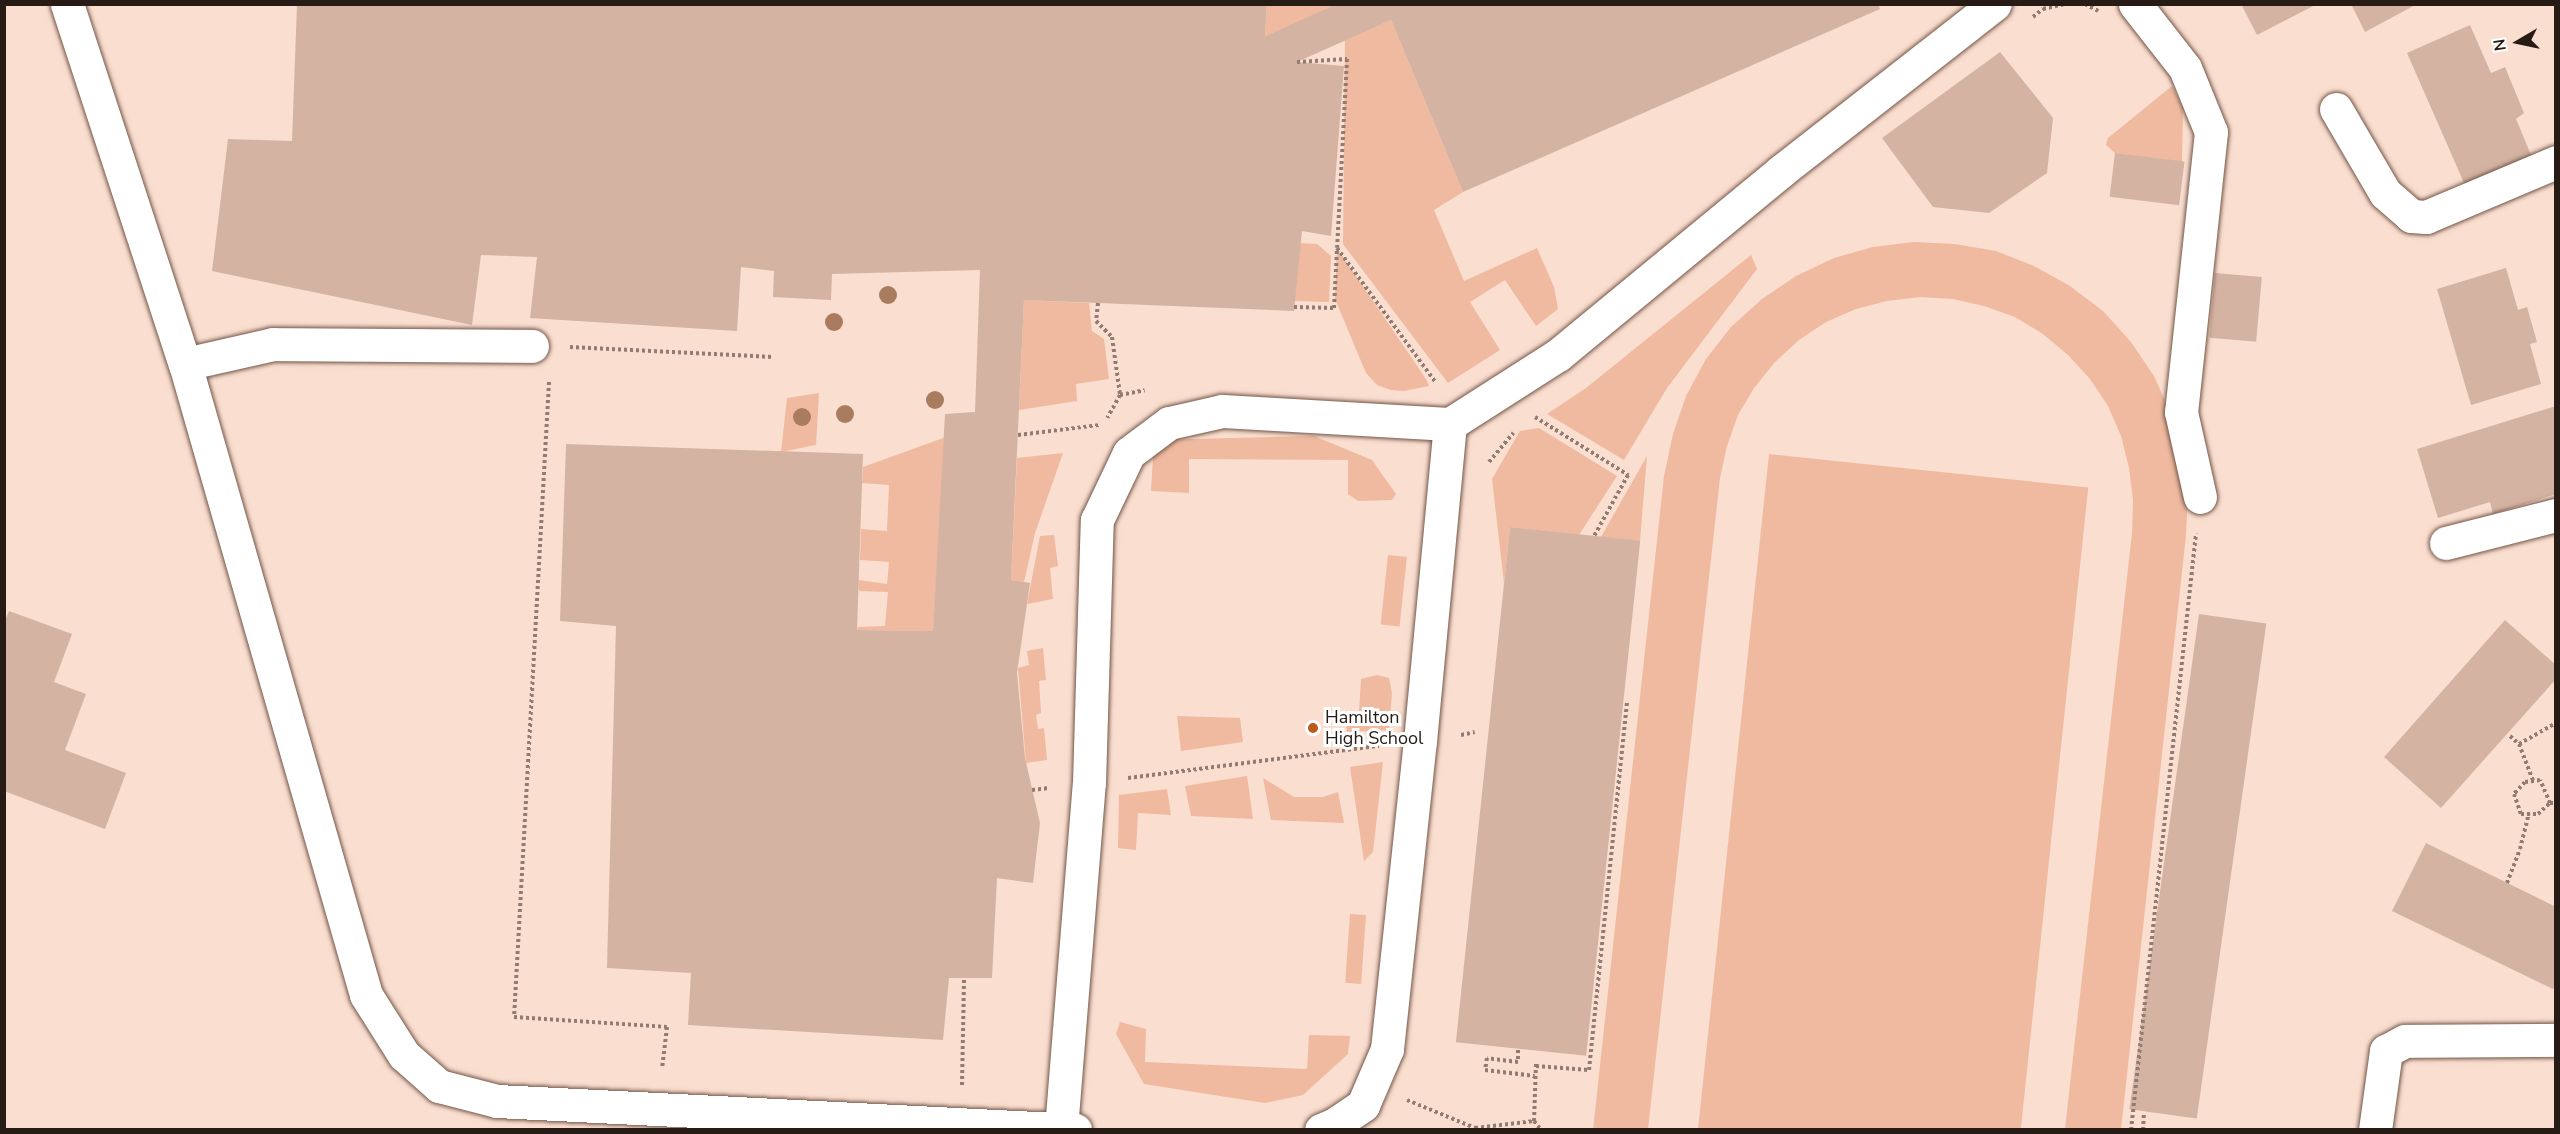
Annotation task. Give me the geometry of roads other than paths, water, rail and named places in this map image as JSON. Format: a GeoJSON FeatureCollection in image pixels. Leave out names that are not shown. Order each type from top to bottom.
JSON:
{"type":"FeatureCollection","features":[{"type":"Feature","properties":{"kind":"lane"},"geometry":{"type":"LineString","coordinates":[[67,4],[184,364],[366,995],[404,1055],[439,1086],[497,1101],[1075,1130]]}},
{"type":"Feature","properties":{"kind":"lane"},"geometry":{"type":"LineString","coordinates":[[1061,1129],[1089,783],[1097,520],[1129,453],[1169,423],[1222,411],[1450,424],[1558,355],[1781,171],[1995,4]]}},
{"type":"Feature","properties":{"kind":"lane"},"geometry":{"type":"LineString","coordinates":[[2135,4],[2185,68],[2211,132],[2181,412],[2200,497]]}},
{"type":"Feature","properties":{"kind":"lane"},"geometry":{"type":"LineString","coordinates":[[2336,109],[2385,193],[2411,216],[2426,217],[2556,162]]}},
{"type":"Feature","properties":{"kind":"lane"},"geometry":{"type":"LineString","coordinates":[[184,364],[273,344],[547,346]]}},
{"type":"Feature","properties":{"kind":"lane"},"geometry":{"type":"LineString","coordinates":[[1321,1130],[1335,1124],[1363,1105],[1387,1049],[1420,741],[1450,424]]}},
{"type":"Feature","properties":{"kind":"lane"},"geometry":{"type":"LineString","coordinates":[[2446,543],[2556,515]]}},
{"type":"Feature","properties":{"kind":"lane"},"geometry":{"type":"LineString","coordinates":[[2375,1130],[2386,1051],[2405,1041],[2556,1040]]}},
{"type":"Feature","properties":{"kind":"place","name":"Hamilton High School"},"geometry":{"type":"Point","coordinates":[1313,728]}}]}
